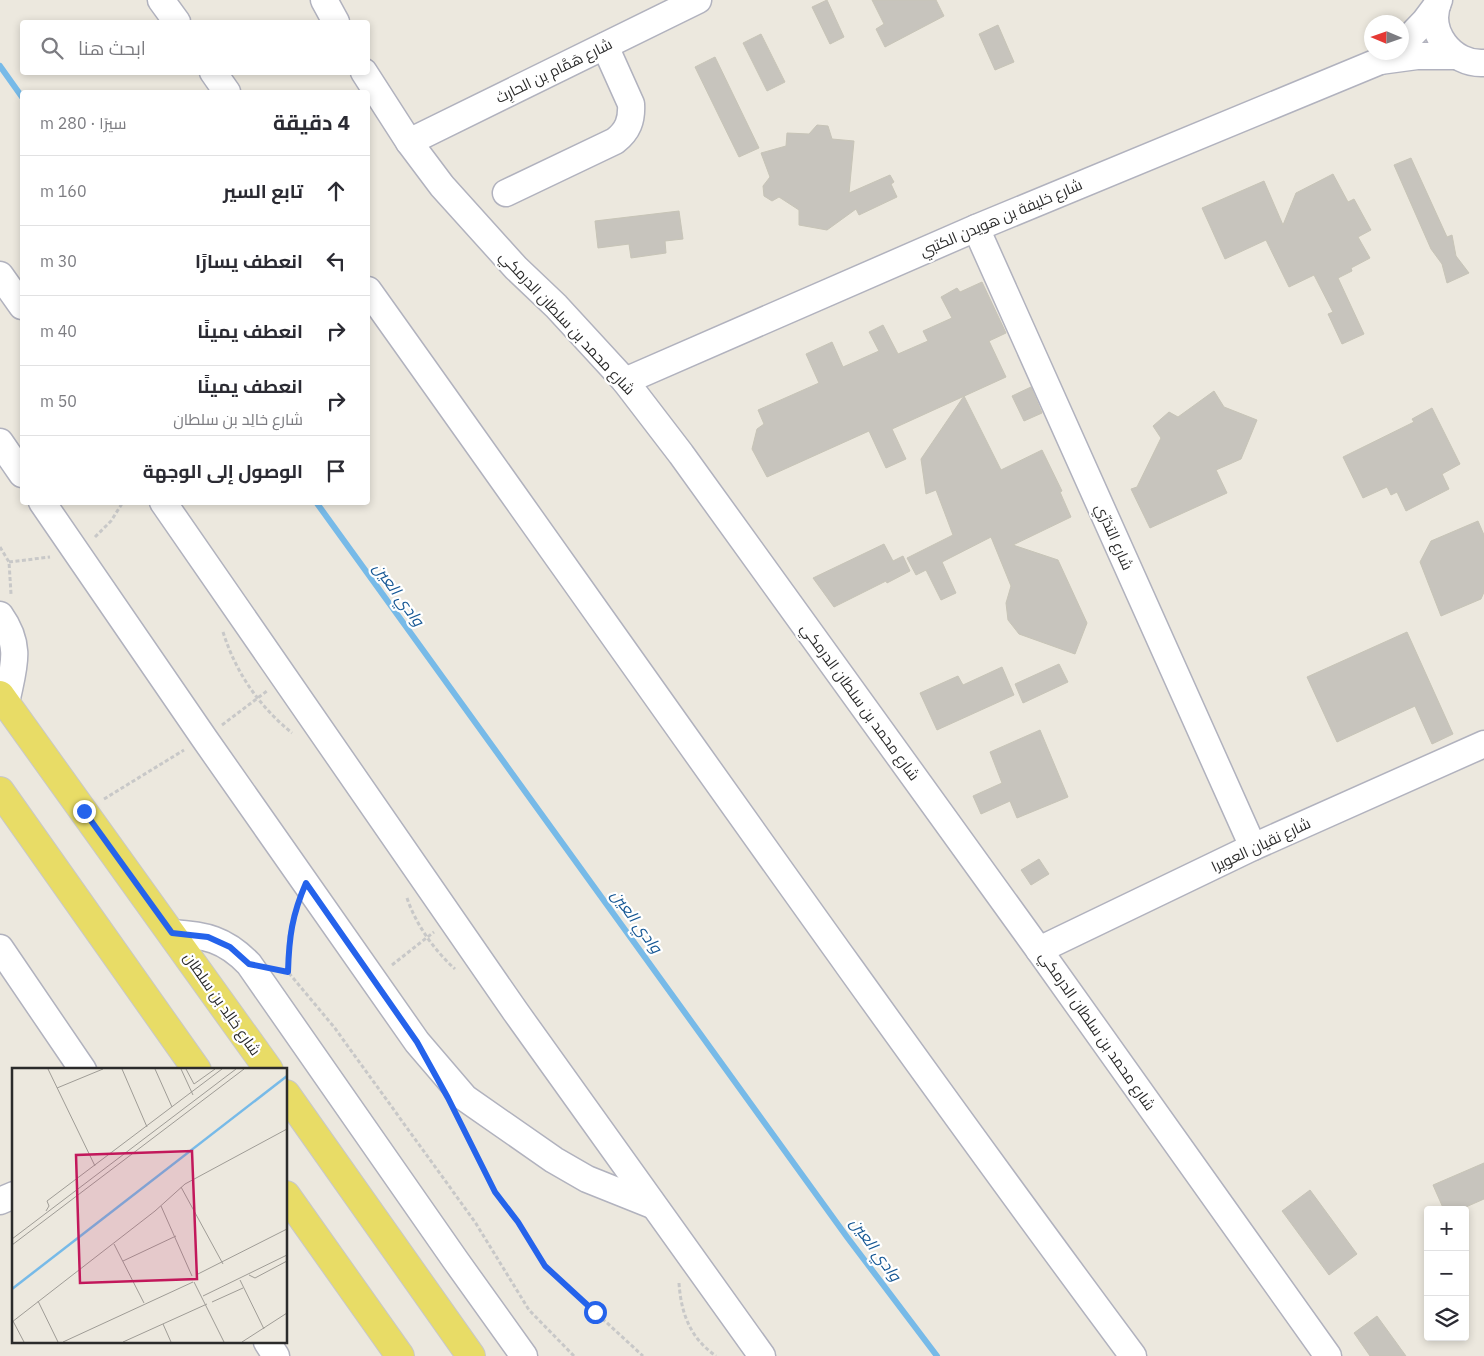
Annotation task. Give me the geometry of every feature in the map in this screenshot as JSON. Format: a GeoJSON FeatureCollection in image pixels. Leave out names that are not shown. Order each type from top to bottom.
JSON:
{"type":"FeatureCollection","features":[{"type":"Feature","properties":{"kind":"main road","name":"شارع خالِد بن سلطان"},"geometry":{"type":"LineString","coordinates":[[3,699],[268,1068]]}},
{"type":"Feature","properties":{"kind":"main road"},"geometry":{"type":"LineString","coordinates":[[0,791],[196,1068]]}},
{"type":"Feature","properties":{"kind":"main road"},"geometry":{"type":"LineString","coordinates":[[288,1097],[471,1356]]}},
{"type":"Feature","properties":{"kind":"main road"},"geometry":{"type":"LineString","coordinates":[[288,1198],[400,1356]]}},
{"type":"Feature","properties":{"kind":"street"},"geometry":{"type":"LineString","coordinates":[[161,0],[176,20]]}},
{"type":"Feature","properties":{"kind":"street"},"geometry":{"type":"LineString","coordinates":[[324,0],[335,20]]}},
{"type":"Feature","properties":{"kind":"street","name":"شارع هَمَّام بن الحارِث"},"geometry":{"type":"LineString","coordinates":[[409,142],[698,0]]}},
{"type":"Feature","properties":{"kind":"street"},"geometry":{"type":"LineString","coordinates":[[1409,38],[1425,21],[1438,2]]}},
{"type":"Feature","properties":{"kind":"street"},"geometry":{"type":"LineString","coordinates":[[1438,2],[1435,19],[1438,33],[1445,46],[1467,60],[1484,77]]}},
{"type":"Feature","properties":{"kind":"street"},"geometry":{"type":"LineString","coordinates":[[506,193],[615,141],[626,130],[631,114],[631,104],[606,46]]}},
{"type":"Feature","properties":{"kind":"street","name":"شارع خليفة بن هويدن الكتبي"},"geometry":{"type":"LineString","coordinates":[[1409,56],[1467,60]]}},
{"type":"Feature","properties":{"kind":"street","name":"شارع خليفة بن هويدن الكتبي"},"geometry":{"type":"LineString","coordinates":[[625,381],[976,228],[1379,60]]}},
{"type":"Feature","properties":{"kind":"street"},"geometry":{"type":"LineString","coordinates":[[215,75],[226,90]]}},
{"type":"Feature","properties":{"kind":"street","name":"شارع محمد بن سلطان الدرمكي"},"geometry":{"type":"LineString","coordinates":[[366,75],[409,142],[442,186],[478,228],[556,306],[625,381],[681,454],[1039,950],[1328,1356]]}},
{"type":"Feature","properties":{"kind":"street","name":"شارع التذرّي"},"geometry":{"type":"LineString","coordinates":[[976,228],[1253,847]]}},
{"type":"Feature","properties":{"kind":"street"},"geometry":{"type":"LineString","coordinates":[[0,275],[20,303]]}},
{"type":"Feature","properties":{"kind":"street"},"geometry":{"type":"LineString","coordinates":[[370,293],[898,1033],[1133,1356]]}},
{"type":"Feature","properties":{"kind":"street"},"geometry":{"type":"LineString","coordinates":[[0,442],[20,471]]}},
{"type":"Feature","properties":{"kind":"street"},"geometry":{"type":"LineString","coordinates":[[44,505],[204,738],[417,1042],[465,1098],[554,1160],[587,1179],[652,1205]]}},
{"type":"Feature","properties":{"kind":"street"},"geometry":{"type":"LineString","coordinates":[[165,505],[452,921],[652,1205],[762,1356]]}},
{"type":"Feature","properties":{"kind":"street"},"geometry":{"type":"LineString","coordinates":[[3,699],[15,653],[14,640],[4,621]]}},
{"type":"Feature","properties":{"kind":"street","name":"شارع نقيان العويرا"},"geometry":{"type":"LineString","coordinates":[[1039,950],[1253,847],[1484,744]]}},
{"type":"Feature","properties":{"kind":"street"},"geometry":{"type":"LineString","coordinates":[[172,933],[196,934],[220,941],[249,964],[524,1356]]}},
{"type":"Feature","properties":{"kind":"street"},"geometry":{"type":"LineString","coordinates":[[0,948],[82,1068]]}},
{"type":"Feature","properties":{"kind":"street"},"geometry":{"type":"LineString","coordinates":[[0,1201],[12,1196]]}},
{"type":"Feature","properties":{"kind":"street"},"geometry":{"type":"LineString","coordinates":[[268,1344],[276,1356]]}},
{"type":"Feature","properties":{"kind":"path"},"geometry":{"type":"LineString","coordinates":[[0,547],[9,562],[12,611],[4,621]]}},
{"type":"Feature","properties":{"kind":"path"},"geometry":{"type":"LineString","coordinates":[[288,972],[289,935],[306,883]]}},
{"type":"Feature","properties":{"kind":"path"},"geometry":{"type":"LineString","coordinates":[[374,980],[426,936],[452,921]]}},
{"type":"Feature","properties":{"kind":"path"},"geometry":{"type":"LineString","coordinates":[[249,964],[288,972],[334,1027],[475,1222],[529,1310],[574,1356]]}},
{"type":"Feature","properties":{"kind":"path"},"geometry":{"type":"LineString","coordinates":[[461,1123],[495,1192],[518,1222],[545,1266],[643,1356]]}},
{"type":"Feature","properties":{"kind":"path"},"geometry":{"type":"LineString","coordinates":[[685,1250],[679,1276],[680,1302],[689,1327],[705,1348],[716,1356]]}},
{"type":"Feature","properties":{"kind":"building"},"geometry":{"type":"Polygon","coordinates":[[[827,0],[844,37],[830,44],[812,7],[827,0]]]}},
{"type":"Feature","properties":{"kind":"building"},"geometry":{"type":"Polygon","coordinates":[[[872,0],[936,0],[944,16],[885,47],[876,29],[884,24],[872,0]]]}},
{"type":"Feature","properties":{"kind":"building"},"geometry":{"type":"Polygon","coordinates":[[[998,25],[1014,62],[995,70],[979,34],[998,25]]]}},
{"type":"Feature","properties":{"kind":"building"},"geometry":{"type":"Polygon","coordinates":[[[761,34],[785,82],[767,91],[743,43],[761,34]]]}},
{"type":"Feature","properties":{"kind":"building"},"geometry":{"type":"Polygon","coordinates":[[[715,57],[759,148],[739,157],[695,67],[715,57]]]}},
{"type":"Feature","properties":{"kind":"building"},"geometry":{"type":"Polygon","coordinates":[[[817,125],[828,126],[832,139],[854,141],[849,193],[890,175],[894,182],[891,184],[897,197],[859,215],[856,209],[827,230],[799,225],[799,210],[779,197],[772,201],[764,196],[763,186],[770,177],[761,153],[786,146],[787,133],[809,134],[817,125]]]}},
{"type":"Feature","properties":{"kind":"building"},"geometry":{"type":"Polygon","coordinates":[[[1411,158],[1447,237],[1452,235],[1456,256],[1469,273],[1447,283],[1442,264],[1431,249],[1394,165],[1411,158]]]}},
{"type":"Feature","properties":{"kind":"building"},"geometry":{"type":"Polygon","coordinates":[[[1333,174],[1348,202],[1354,199],[1371,230],[1358,237],[1370,258],[1351,268],[1352,271],[1338,278],[1364,334],[1342,344],[1328,314],[1333,312],[1314,275],[1289,287],[1266,240],[1225,259],[1202,208],[1264,181],[1283,225],[1296,193],[1333,174]]]}},
{"type":"Feature","properties":{"kind":"building"},"geometry":{"type":"Polygon","coordinates":[[[679,211],[683,239],[665,241],[666,253],[631,258],[629,244],[598,248],[595,221],[679,211]]]}},
{"type":"Feature","properties":{"kind":"building"},"geometry":{"type":"Polygon","coordinates":[[[982,282],[1006,333],[989,341],[1006,377],[892,429],[906,459],[886,468],[869,431],[767,477],[752,449],[757,429],[764,424],[758,410],[819,383],[806,354],[832,342],[843,367],[879,351],[869,332],[883,325],[898,354],[928,341],[923,331],[952,318],[941,297],[957,288],[960,292],[982,282]]]}},
{"type":"Feature","properties":{"kind":"building"},"geometry":{"type":"Polygon","coordinates":[[[1031,387],[1042,413],[1024,421],[1012,396],[1031,387]]]}},
{"type":"Feature","properties":{"kind":"building"},"geometry":{"type":"Polygon","coordinates":[[[1214,391],[1224,407],[1257,420],[1241,459],[1216,470],[1227,493],[1150,528],[1131,489],[1137,487],[1161,438],[1153,426],[1169,412],[1178,417],[1214,391]]]}},
{"type":"Feature","properties":{"kind":"building"},"geometry":{"type":"Polygon","coordinates":[[[964,396],[1001,470],[1042,450],[1062,491],[1060,492],[1071,517],[1013,545],[1058,560],[1087,623],[1075,654],[1019,634],[1008,620],[1006,603],[1011,586],[991,537],[942,562],[956,593],[941,600],[926,570],[916,575],[907,558],[953,535],[936,490],[926,494],[921,459],[964,396]]]}},
{"type":"Feature","properties":{"kind":"building"},"geometry":{"type":"Polygon","coordinates":[[[1432,408],[1460,464],[1442,474],[1449,489],[1406,511],[1397,492],[1391,495],[1387,487],[1363,498],[1343,457],[1414,422],[1412,419],[1432,408]]]}},
{"type":"Feature","properties":{"kind":"building"},"geometry":{"type":"Polygon","coordinates":[[[1478,521],[1484,535],[1484,592],[1481,599],[1441,616],[1420,562],[1431,541],[1478,521]]]}},
{"type":"Feature","properties":{"kind":"building"},"geometry":{"type":"Polygon","coordinates":[[[884,544],[893,561],[903,556],[910,571],[834,607],[813,578],[884,544]]]}},
{"type":"Feature","properties":{"kind":"building"},"geometry":{"type":"Polygon","coordinates":[[[1407,632],[1453,734],[1432,744],[1415,706],[1337,742],[1307,677],[1407,632]]]}},
{"type":"Feature","properties":{"kind":"building"},"geometry":{"type":"Polygon","coordinates":[[[1059,664],[1068,682],[1023,703],[1015,684],[1059,664]]]}},
{"type":"Feature","properties":{"kind":"building"},"geometry":{"type":"Polygon","coordinates":[[[1002,667],[1014,695],[937,730],[920,693],[958,676],[963,685],[1002,667]]]}},
{"type":"Feature","properties":{"kind":"building"},"geometry":{"type":"Polygon","coordinates":[[[1040,730],[1068,797],[1017,818],[1010,801],[981,814],[973,796],[1002,783],[990,752],[1040,730]]]}},
{"type":"Feature","properties":{"kind":"building"},"geometry":{"type":"Polygon","coordinates":[[[1039,859],[1049,874],[1031,885],[1021,870],[1039,859]]]}},
{"type":"Feature","properties":{"kind":"building"},"geometry":{"type":"Polygon","coordinates":[[[1484,1163],[1484,1199],[1468,1206],[1442,1206],[1433,1185],[1484,1163]]]}},
{"type":"Feature","properties":{"kind":"building"},"geometry":{"type":"Polygon","coordinates":[[[1310,1190],[1357,1254],[1329,1275],[1282,1211],[1310,1190]]]}},
{"type":"Feature","properties":{"kind":"building"},"geometry":{"type":"Polygon","coordinates":[[[1377,1316],[1406,1356],[1370,1356],[1354,1333],[1377,1316]]]}},
{"type":"Feature","properties":{"kind":"waterway","name":"وادي العين"},"geometry":{"type":"LineString","coordinates":[[0,66],[20,94]]}},
{"type":"Feature","properties":{"kind":"waterway","name":"وادي العين"},"geometry":{"type":"LineString","coordinates":[[318,505],[847,1237],[937,1356]]}},
{"type":"Feature","properties":{"kind":"route"},"geometry":{"type":"LineString","coordinates":[[84,811],[172,933],[196,934],[220,941],[230,947],[249,964],[288,972],[289,935],[306,883],[417,1042],[448,1098],[495,1192],[518,1222],[545,1266],[595,1312]]}}]}
